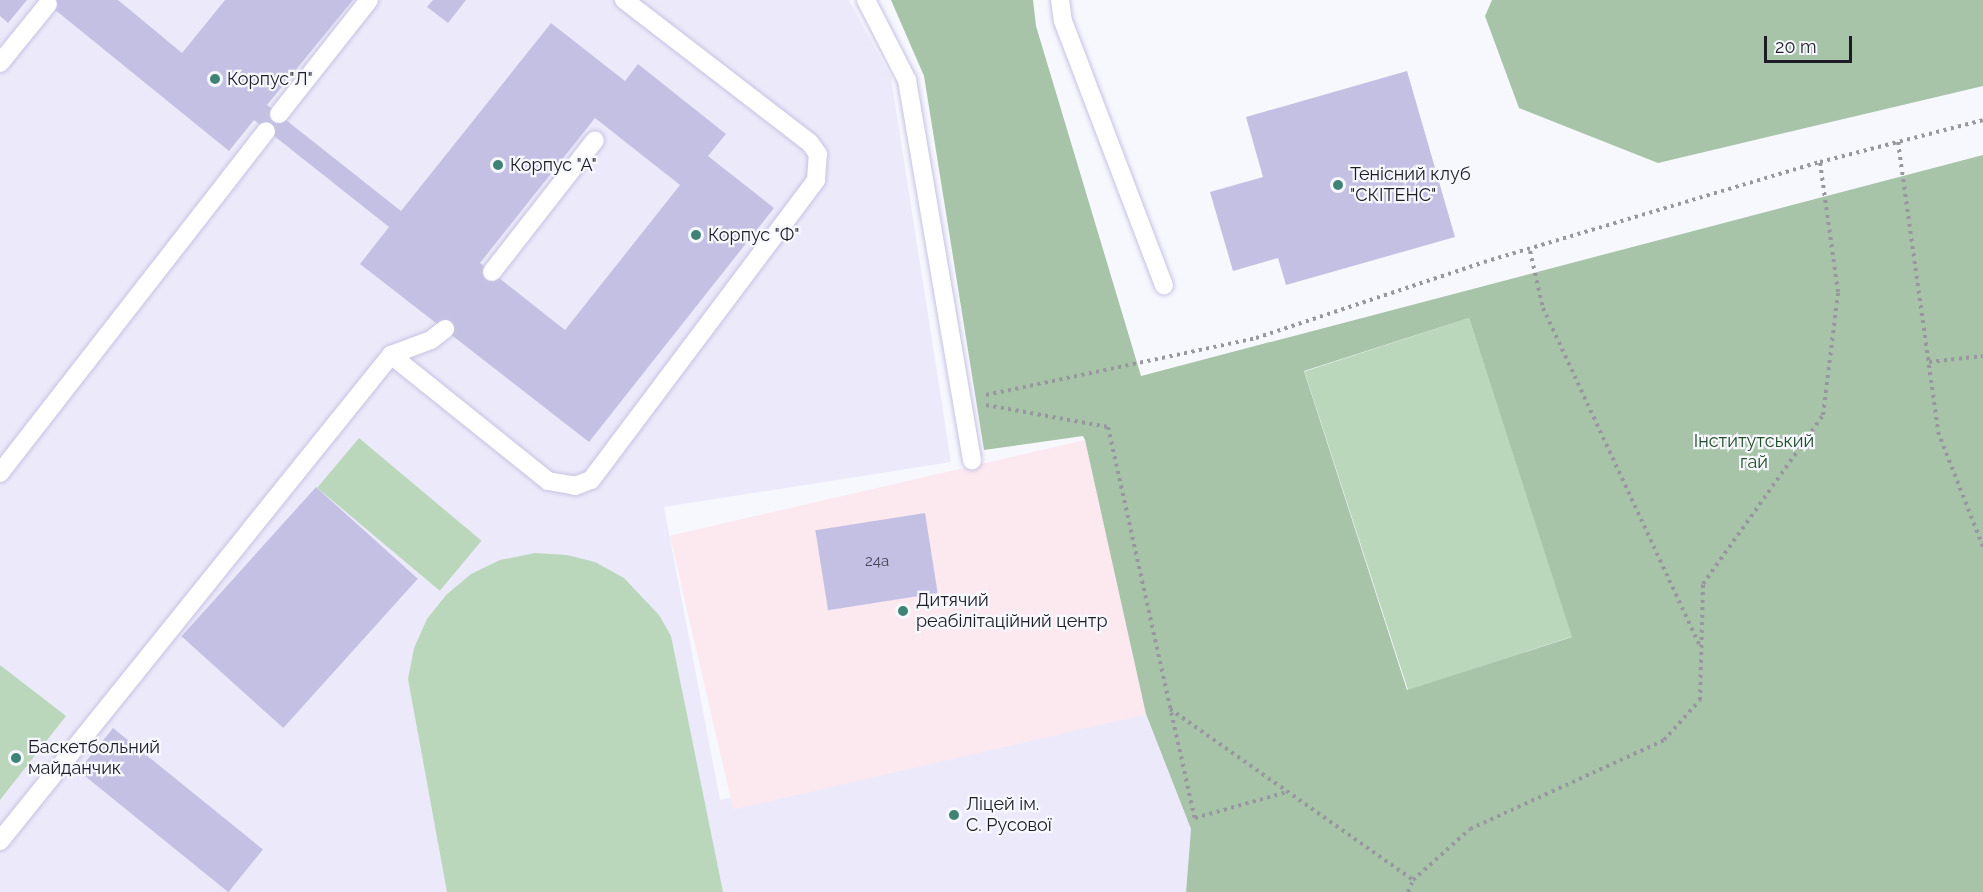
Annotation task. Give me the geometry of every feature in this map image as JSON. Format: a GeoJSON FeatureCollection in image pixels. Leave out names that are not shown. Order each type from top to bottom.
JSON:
{"type":"FeatureCollection","features":[{"type":"Feature","properties":{"kind":"lane"},"geometry":{"type":"LineString","coordinates":[[279,114],[369,0]]}},
{"type":"Feature","properties":{"kind":"lane"},"geometry":{"type":"LineString","coordinates":[[391,355],[548,481],[575,486],[591,480],[816,180],[818,154],[810,143],[624,0]]}},
{"type":"Feature","properties":{"kind":"lane"},"geometry":{"type":"LineString","coordinates":[[866,0],[907,80],[972,460]]}},
{"type":"Feature","properties":{"kind":"lane"},"geometry":{"type":"LineString","coordinates":[[1060,0],[1063,21],[1164,285]]}},
{"type":"Feature","properties":{"kind":"lane"},"geometry":{"type":"LineString","coordinates":[[0,63],[48,4]]}},
{"type":"Feature","properties":{"kind":"lane"},"geometry":{"type":"LineString","coordinates":[[0,473],[266,131]]}},
{"type":"Feature","properties":{"kind":"lane"},"geometry":{"type":"LineString","coordinates":[[492,272],[595,140]]}},
{"type":"Feature","properties":{"kind":"lane"},"geometry":{"type":"LineString","coordinates":[[0,841],[391,355],[430,340],[445,328]]}},
{"type":"Feature","properties":{"kind":"path"},"geometry":{"type":"LineString","coordinates":[[961,401],[1256,338],[1484,262],[1820,162],[1983,120]]}},
{"type":"Feature","properties":{"kind":"path"},"geometry":{"type":"LineString","coordinates":[[1898,142],[1938,432],[1983,547]]}},
{"type":"Feature","properties":{"kind":"path"},"geometry":{"type":"LineString","coordinates":[[1408,892],[1413,880],[1470,830],[1664,740],[1700,700],[1703,584],[1823,415],[1838,292],[1820,162]]}},
{"type":"Feature","properties":{"kind":"path"},"geometry":{"type":"LineString","coordinates":[[1530,250],[1543,308],[1700,647]]}},
{"type":"Feature","properties":{"kind":"path"},"geometry":{"type":"LineString","coordinates":[[1929,362],[1983,356]]}},
{"type":"Feature","properties":{"kind":"path"},"geometry":{"type":"LineString","coordinates":[[961,401],[1108,427],[1195,818],[1287,792]]}},
{"type":"Feature","properties":{"kind":"path"},"geometry":{"type":"LineString","coordinates":[[1170,709],[1413,880]]}},
{"type":"Feature","properties":{"kind":"shaded area"},"geometry":{"type":"Polygon","coordinates":[[[0,0],[849,0],[891,77],[951,462],[664,507],[720,800],[1146,714],[1191,829],[1186,892],[0,892],[0,0]]]}},
{"type":"Feature","properties":{"kind":"shaded area","name":"Дитячий реабілітаційний центр"},"geometry":{"type":"Polygon","coordinates":[[[1085,440],[1148,714],[733,810],[670,536],[1085,440]]]}},
{"type":"Feature","properties":{"kind":"green space","name":"Інститутський гай"},"geometry":{"type":"Polygon","coordinates":[[[891,0],[1033,0],[1036,26],[1141,376],[1983,155],[1983,892],[1186,892],[1191,829],[1146,714],[1085,440],[1083,436],[984,450],[924,76],[891,0]],[[1469,318],[1304,371],[1407,690],[1572,637],[1469,318]]]}},
{"type":"Feature","properties":{"kind":"green space"},"geometry":{"type":"Polygon","coordinates":[[[1492,0],[1983,0],[1983,86],[1658,163],[1519,108],[1485,16],[1492,0]]]}},
{"type":"Feature","properties":{"kind":"green space"},"geometry":{"type":"Polygon","coordinates":[[[1469,318],[1573,637],[1408,690],[1304,371],[1469,318]]]}},
{"type":"Feature","properties":{"kind":"green space"},"geometry":{"type":"Polygon","coordinates":[[[359,438],[482,541],[440,591],[317,488],[359,438]]]}},
{"type":"Feature","properties":{"kind":"green space"},"geometry":{"type":"Polygon","coordinates":[[[535,553],[567,555],[595,562],[624,578],[659,615],[671,636],[723,892],[447,892],[408,679],[414,648],[427,619],[446,595],[471,574],[500,560],[535,553]]]}},
{"type":"Feature","properties":{"kind":"green space","name":"Баскетбольний майданчик"},"geometry":{"type":"Polygon","coordinates":[[[0,665],[66,716],[0,800],[0,665]]]}},
{"type":"Feature","properties":{"kind":"building"},"geometry":{"type":"Polygon","coordinates":[[[0,0],[27,0],[8,23],[0,16],[0,0]]]}},
{"type":"Feature","properties":{"kind":"building"},"geometry":{"type":"Polygon","coordinates":[[[43,0],[118,0],[182,53],[225,0],[353,0],[267,105],[401,211],[551,23],[625,81],[638,64],[726,134],[708,156],[774,208],[589,442],[360,264],[389,227],[254,120],[229,151],[43,0]],[[595,118],[480,263],[565,330],[680,185],[595,118]]]}},
{"type":"Feature","properties":{"kind":"building"},"geometry":{"type":"Polygon","coordinates":[[[433,0],[466,0],[448,23],[427,7],[433,0]]]}},
{"type":"Feature","properties":{"kind":"building","name":"Тенісний клуб \"СКІТЕНС\""},"geometry":{"type":"Polygon","coordinates":[[[1407,71],[1455,237],[1286,285],[1278,258],[1233,271],[1210,192],[1263,177],[1246,117],[1407,71]]]}},
{"type":"Feature","properties":{"kind":"building"},"geometry":{"type":"Polygon","coordinates":[[[316,487],[418,579],[283,728],[182,636],[316,487]]]}},
{"type":"Feature","properties":{"kind":"building"},"geometry":{"type":"Polygon","coordinates":[[[925,513],[938,593],[828,610],[815,530],[925,513]]]}},
{"type":"Feature","properties":{"kind":"building"},"geometry":{"type":"Polygon","coordinates":[[[113,728],[263,849],[228,892],[78,771],[113,728]]]}},
{"type":"Feature","properties":{"kind":"place","name":"Корпус\"Л\""},"geometry":{"type":"Point","coordinates":[215,79]}},
{"type":"Feature","properties":{"kind":"place","name":"Корпус \"А\""},"geometry":{"type":"Point","coordinates":[498,165]}},
{"type":"Feature","properties":{"kind":"place","name":"Тенісний клуб \"СКІТЕНС\""},"geometry":{"type":"Point","coordinates":[1338,185]}},
{"type":"Feature","properties":{"kind":"place","name":"Корпус \"Ф\""},"geometry":{"type":"Point","coordinates":[696,235]}},
{"type":"Feature","properties":{"kind":"place","name":"Дитячий реабілітаційний центр"},"geometry":{"type":"Point","coordinates":[903,611]}},
{"type":"Feature","properties":{"kind":"place","name":"Баскетбольний майданчик"},"geometry":{"type":"Point","coordinates":[16,758]}},
{"type":"Feature","properties":{"kind":"place","name":"Ліцей ім. С. Русової"},"geometry":{"type":"Point","coordinates":[954,815]}}]}
